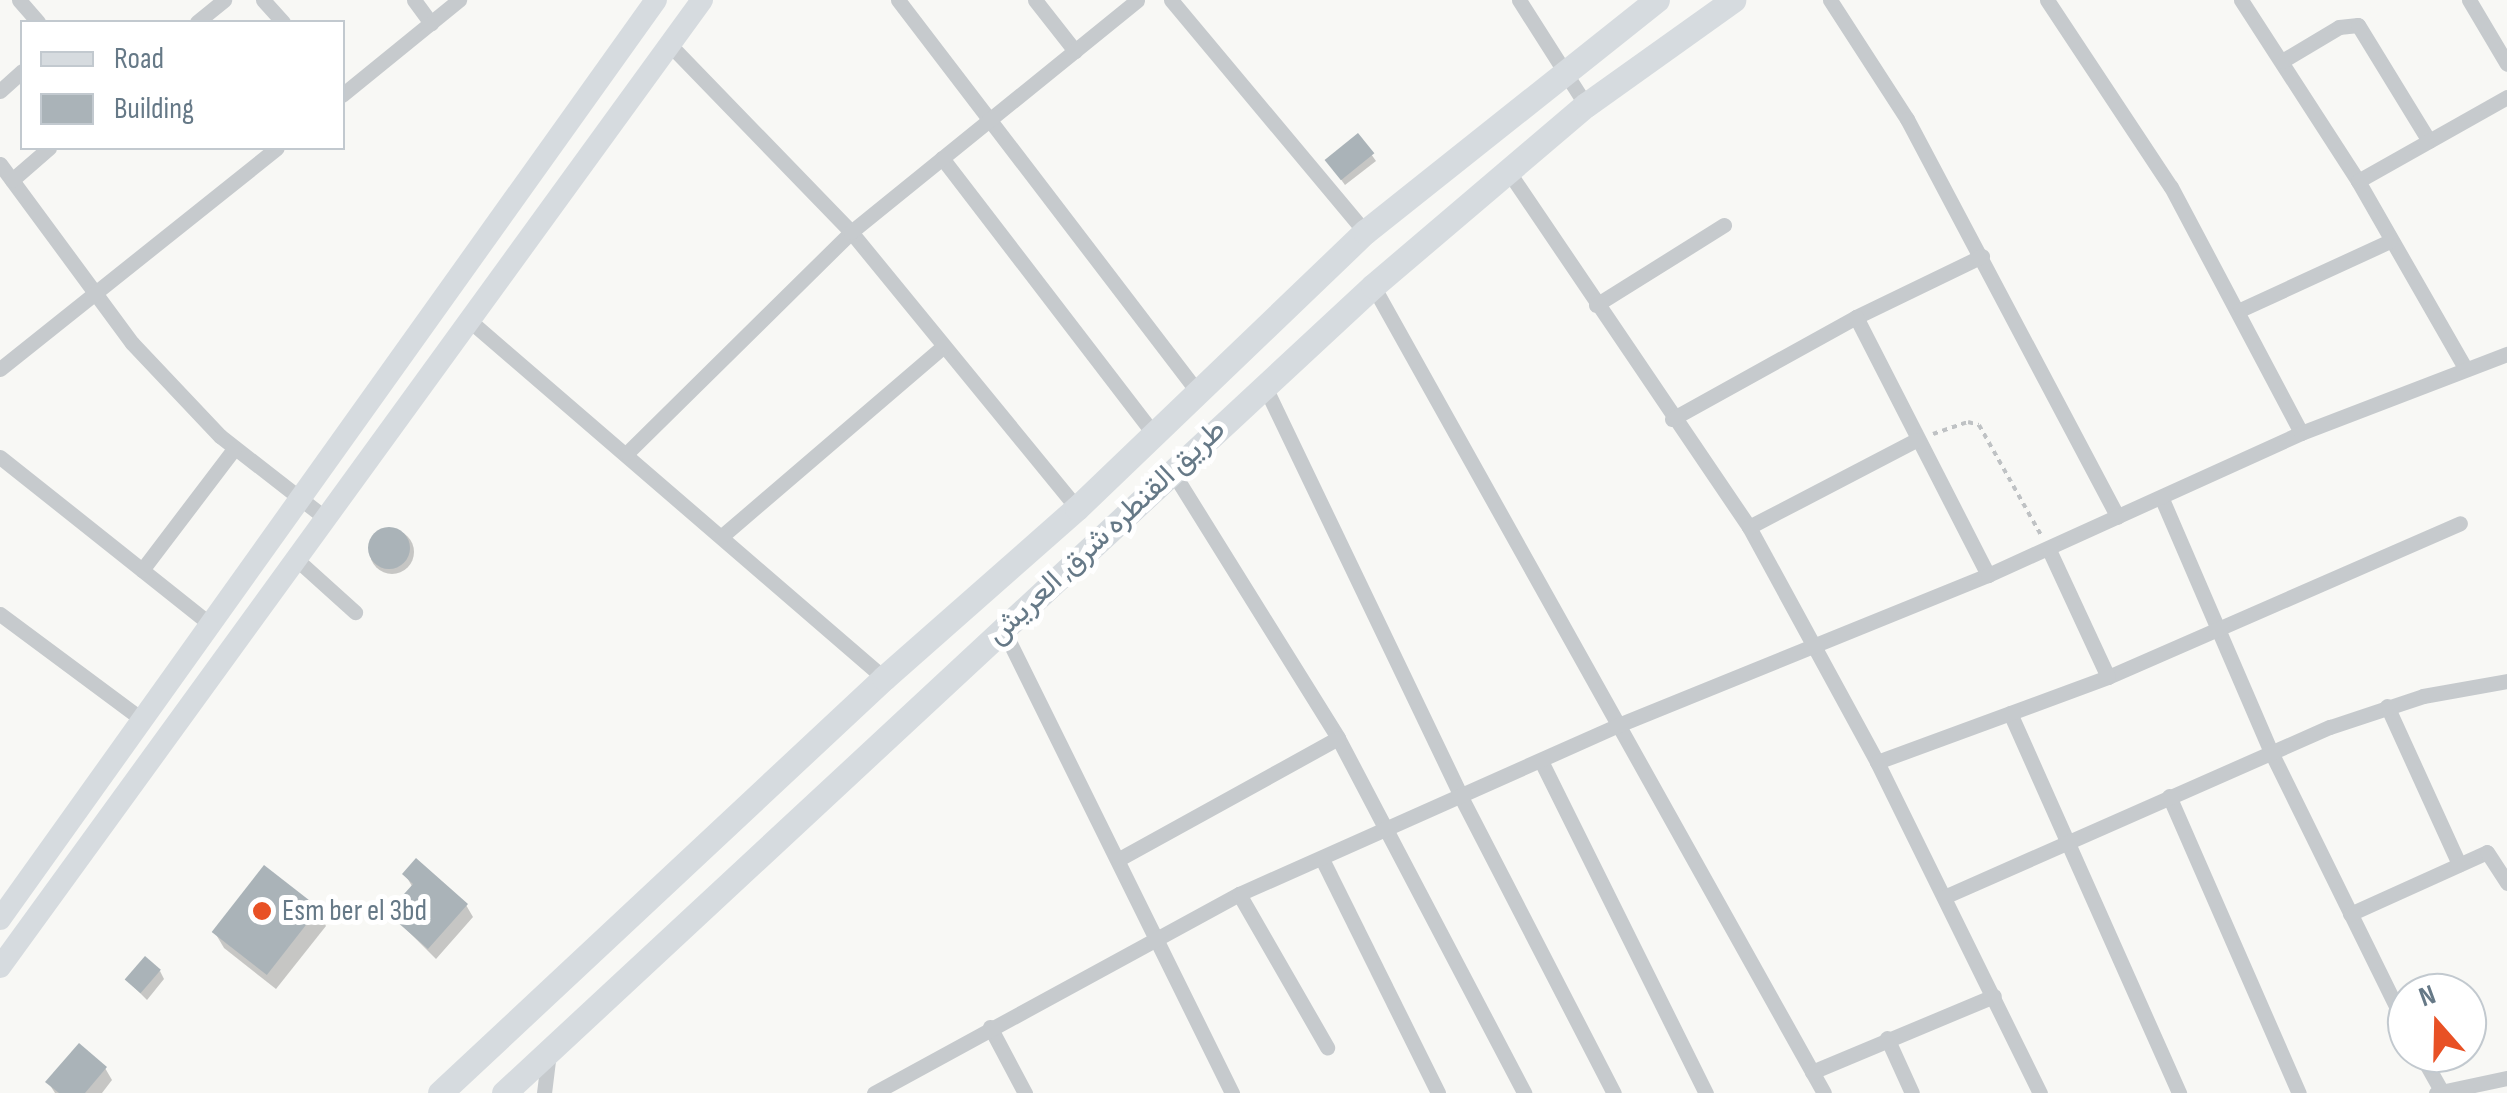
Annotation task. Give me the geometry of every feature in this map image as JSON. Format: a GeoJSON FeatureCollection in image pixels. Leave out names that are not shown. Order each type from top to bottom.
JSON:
{"type":"FeatureCollection","features":[{"type":"Feature","properties":{"kind":"highway","name":"طريق القنطره شرق, العريش"},"geometry":{"type":"LineString","coordinates":[[440,1093],[884,678],[1077,508],[1365,232],[1562,69],[1657,0]]}},
{"type":"Feature","properties":{"kind":"highway","name":"طريق القنطره شرق, العريش"},"geometry":{"type":"LineString","coordinates":[[504,1093],[1373,286],[1586,105],[1733,0]]}},
{"type":"Feature","properties":{"kind":"main road"},"geometry":{"type":"LineString","coordinates":[[0,919],[656,0]]}},
{"type":"Feature","properties":{"kind":"main road"},"geometry":{"type":"LineString","coordinates":[[3,958],[702,0]]}},
{"type":"Feature","properties":{"kind":"street"},"geometry":{"type":"LineString","coordinates":[[19,0],[36,20]]}},
{"type":"Feature","properties":{"kind":"street"},"geometry":{"type":"LineString","coordinates":[[199,20],[224,0]]}},
{"type":"Feature","properties":{"kind":"street"},"geometry":{"type":"LineString","coordinates":[[263,0],[281,20]]}},
{"type":"Feature","properties":{"kind":"street"},"geometry":{"type":"LineString","coordinates":[[414,0],[431,23]]}},
{"type":"Feature","properties":{"kind":"street"},"geometry":{"type":"LineString","coordinates":[[345,92],[460,0]]}},
{"type":"Feature","properties":{"kind":"street"},"geometry":{"type":"LineString","coordinates":[[898,0],[1198,392]]}},
{"type":"Feature","properties":{"kind":"street"},"geometry":{"type":"LineString","coordinates":[[1035,0],[1075,50]]}},
{"type":"Feature","properties":{"kind":"street"},"geometry":{"type":"LineString","coordinates":[[627,453],[851,232],[1137,0]]}},
{"type":"Feature","properties":{"kind":"street"},"geometry":{"type":"LineString","coordinates":[[1170,0],[1365,232]]}},
{"type":"Feature","properties":{"kind":"street"},"geometry":{"type":"LineString","coordinates":[[1519,0],[1586,105]]}},
{"type":"Feature","properties":{"kind":"street"},"geometry":{"type":"LineString","coordinates":[[1830,0],[1907,119],[2118,517]]}},
{"type":"Feature","properties":{"kind":"street"},"geometry":{"type":"LineString","coordinates":[[2046,0],[2170,188],[2240,310],[2301,432]]}},
{"type":"Feature","properties":{"kind":"street"},"geometry":{"type":"LineString","coordinates":[[2242,0],[2358,181],[2464,366]]}},
{"type":"Feature","properties":{"kind":"street"},"geometry":{"type":"LineString","coordinates":[[2469,0],[2507,64]]}},
{"type":"Feature","properties":{"kind":"street"},"geometry":{"type":"LineString","coordinates":[[2282,61],[2339,27],[2358,25],[2429,142]]}},
{"type":"Feature","properties":{"kind":"street"},"geometry":{"type":"LineString","coordinates":[[671,46],[851,232],[1077,508]]}},
{"type":"Feature","properties":{"kind":"street"},"geometry":{"type":"LineString","coordinates":[[0,91],[20,72]]}},
{"type":"Feature","properties":{"kind":"street"},"geometry":{"type":"LineString","coordinates":[[2358,181],[2507,97]]}},
{"type":"Feature","properties":{"kind":"street"},"geometry":{"type":"LineString","coordinates":[[12,180],[46,150]]}},
{"type":"Feature","properties":{"kind":"street"},"geometry":{"type":"LineString","coordinates":[[0,369],[274,150]]}},
{"type":"Feature","properties":{"kind":"street"},"geometry":{"type":"LineString","coordinates":[[942,158],[1154,434]]}},
{"type":"Feature","properties":{"kind":"street"},"geometry":{"type":"LineString","coordinates":[[0,164],[92,295],[234,449],[324,517]]}},
{"type":"Feature","properties":{"kind":"street"},"geometry":{"type":"LineString","coordinates":[[1508,171],[1672,419],[1749,527],[1877,762],[2040,1093]]}},
{"type":"Feature","properties":{"kind":"street"},"geometry":{"type":"LineString","coordinates":[[1596,305],[1724,225]]}},
{"type":"Feature","properties":{"kind":"street"},"geometry":{"type":"LineString","coordinates":[[2240,310],[2390,241]]}},
{"type":"Feature","properties":{"kind":"street"},"geometry":{"type":"LineString","coordinates":[[1672,419],[1856,317],[1982,256]]}},
{"type":"Feature","properties":{"kind":"street"},"geometry":{"type":"LineString","coordinates":[[1373,286],[1824,1093]]}},
{"type":"Feature","properties":{"kind":"street"},"geometry":{"type":"LineString","coordinates":[[1856,317],[1988,575]]}},
{"type":"Feature","properties":{"kind":"street"},"geometry":{"type":"LineString","coordinates":[[470,321],[884,678]]}},
{"type":"Feature","properties":{"kind":"street"},"geometry":{"type":"LineString","coordinates":[[722,536],[944,346]]}},
{"type":"Feature","properties":{"kind":"street"},"geometry":{"type":"LineString","coordinates":[[874,1093],[1238,894],[1616,726],[1988,575],[2162,499],[2301,432],[2464,366],[2507,354]]}},
{"type":"Feature","properties":{"kind":"street"},"geometry":{"type":"LineString","coordinates":[[1265,387],[1461,797],[1614,1093]]}},
{"type":"Feature","properties":{"kind":"street"},"geometry":{"type":"LineString","coordinates":[[1749,527],[1916,440]]}},
{"type":"Feature","properties":{"kind":"street"},"geometry":{"type":"LineString","coordinates":[[142,570],[234,449]]}},
{"type":"Feature","properties":{"kind":"street"},"geometry":{"type":"LineString","coordinates":[[0,457],[211,625]]}},
{"type":"Feature","properties":{"kind":"street"},"geometry":{"type":"LineString","coordinates":[[1172,470],[1338,738],[1524,1093]]}},
{"type":"Feature","properties":{"kind":"street"},"geometry":{"type":"LineString","coordinates":[[2162,499],[2270,750],[2387,989]]}},
{"type":"Feature","properties":{"kind":"street"},"geometry":{"type":"LineString","coordinates":[[1877,762],[2217,634],[2460,523]]}},
{"type":"Feature","properties":{"kind":"street"},"geometry":{"type":"LineString","coordinates":[[2048,548],[2108,677]]}},
{"type":"Feature","properties":{"kind":"street"},"geometry":{"type":"LineString","coordinates":[[295,558],[355,612]]}},
{"type":"Feature","properties":{"kind":"street"},"geometry":{"type":"LineString","coordinates":[[0,614],[144,721]]}},
{"type":"Feature","properties":{"kind":"street"},"geometry":{"type":"LineString","coordinates":[[1002,627],[1232,1093]]}},
{"type":"Feature","properties":{"kind":"street"},"geometry":{"type":"LineString","coordinates":[[1944,897],[2066,846],[2270,750],[2386,706],[2507,681]]}},
{"type":"Feature","properties":{"kind":"street"},"geometry":{"type":"LineString","coordinates":[[2386,706],[2458,864]]}},
{"type":"Feature","properties":{"kind":"street"},"geometry":{"type":"LineString","coordinates":[[2010,713],[2178,1093]]}},
{"type":"Feature","properties":{"kind":"street"},"geometry":{"type":"LineString","coordinates":[[1119,859],[1338,738]]}},
{"type":"Feature","properties":{"kind":"street"},"geometry":{"type":"LineString","coordinates":[[1541,761],[1706,1093]]}},
{"type":"Feature","properties":{"kind":"street"},"geometry":{"type":"LineString","coordinates":[[2169,796],[2299,1093]]}},
{"type":"Feature","properties":{"kind":"street"},"geometry":{"type":"LineString","coordinates":[[2350,914],[2491,852],[2507,883]]}},
{"type":"Feature","properties":{"kind":"street"},"geometry":{"type":"LineString","coordinates":[[1322,859],[1438,1093]]}},
{"type":"Feature","properties":{"kind":"street"},"geometry":{"type":"LineString","coordinates":[[1238,894],[1327,1048]]}},
{"type":"Feature","properties":{"kind":"street"},"geometry":{"type":"LineString","coordinates":[[1812,1072],[1994,996]]}},
{"type":"Feature","properties":{"kind":"street"},"geometry":{"type":"LineString","coordinates":[[990,1027],[1025,1093]]}},
{"type":"Feature","properties":{"kind":"street"},"geometry":{"type":"LineString","coordinates":[[1887,1038],[1912,1093]]}},
{"type":"Feature","properties":{"kind":"street"},"geometry":{"type":"LineString","coordinates":[[544,1093],[549,1054]]}},
{"type":"Feature","properties":{"kind":"street"},"geometry":{"type":"LineString","coordinates":[[2439,1092],[2506,1080]]}},
{"type":"Feature","properties":{"kind":"path"},"geometry":{"type":"LineString","coordinates":[[1916,440],[1968,422],[1978,425],[2048,548]]}},
{"type":"Feature","properties":{"kind":"building"},"geometry":{"type":"Polygon","coordinates":[[[1358,133],[1374,153],[1341,180],[1325,160],[1358,133]]]}},
{"type":"Feature","properties":{"kind":"building"},"geometry":{"type":"Polygon","coordinates":[[[389,527],[404,533],[410,548],[404,563],[389,569],[374,563],[368,548],[374,533],[389,527]]]}},
{"type":"Feature","properties":{"kind":"building"},"geometry":{"type":"Polygon","coordinates":[[[416,858],[468,904],[428,949],[387,913],[413,884],[402,874],[416,858]]]}},
{"type":"Feature","properties":{"kind":"building"},"geometry":{"type":"Polygon","coordinates":[[[264,865],[319,908],[267,975],[212,932],[264,865]]]}},
{"type":"Feature","properties":{"kind":"building"},"geometry":{"type":"Polygon","coordinates":[[[145,956],[161,970],[141,993],[125,979],[145,956]]]}},
{"type":"Feature","properties":{"kind":"building"},"geometry":{"type":"Polygon","coordinates":[[[79,1043],[107,1067],[85,1093],[59,1093],[45,1082],[79,1043]]]}},
{"type":"Feature","properties":{"kind":"place","name":"Esm ber el 3bd"},"geometry":{"type":"Point","coordinates":[262,911]}}]}
